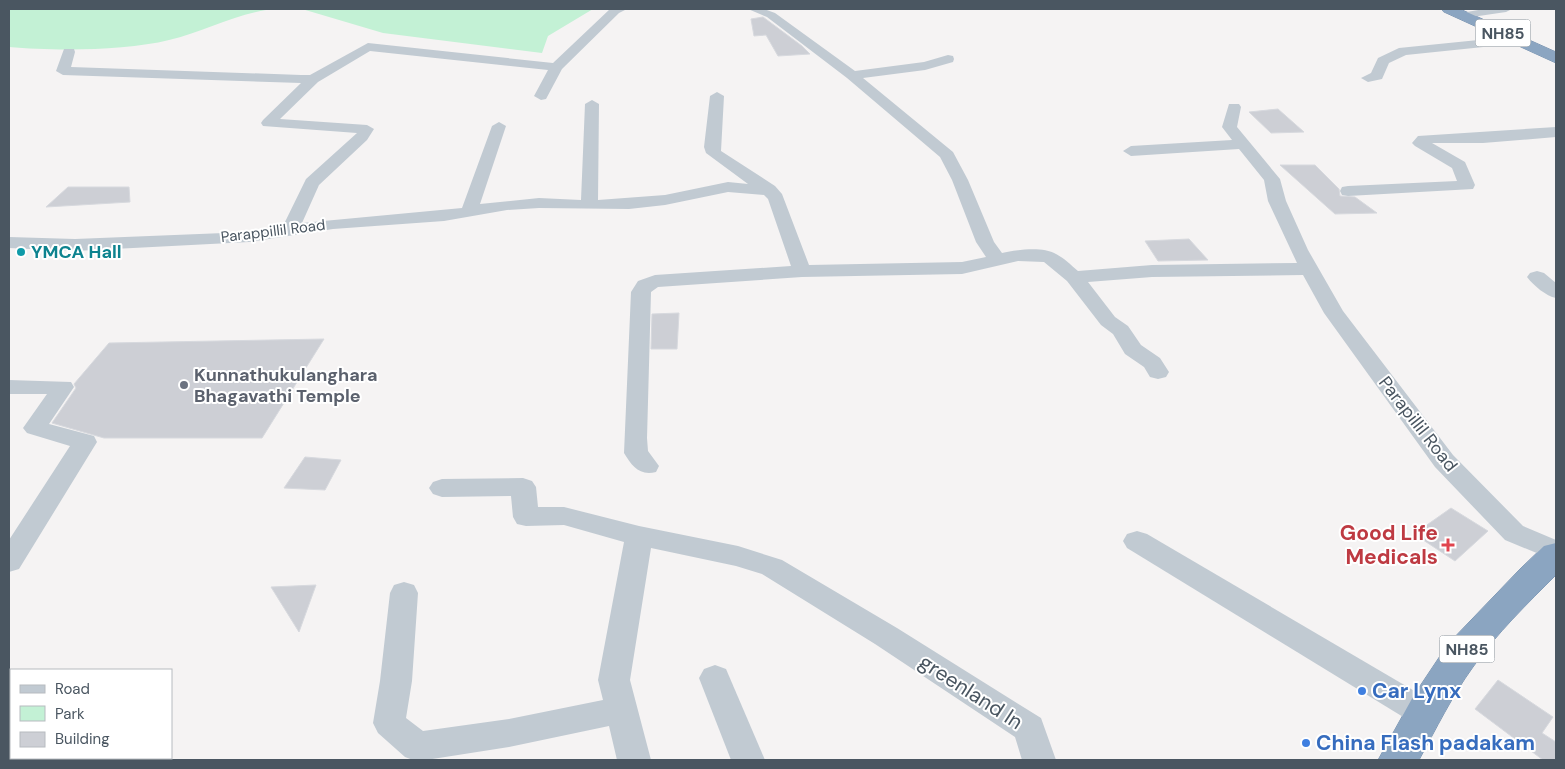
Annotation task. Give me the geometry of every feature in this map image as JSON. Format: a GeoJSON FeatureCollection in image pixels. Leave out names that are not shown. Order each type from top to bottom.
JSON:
{"type":"FeatureCollection","features":[{"type":"Feature","properties":{"kind":"highway","name":"NH85"},"geometry":{"type":"LineString","coordinates":[[1449,9],[1465,14],[1556,58]]}},
{"type":"Feature","properties":{"kind":"highway","name":"NH85"},"geometry":{"type":"LineString","coordinates":[[1398,760],[1424,713],[1462,655],[1533,577],[1556,555]]}},
{"type":"Feature","properties":{"kind":"street"},"geometry":{"type":"LineString","coordinates":[[542,96],[556,67],[615,10],[622,9]]}},
{"type":"Feature","properties":{"kind":"street"},"geometry":{"type":"LineString","coordinates":[[754,9],[772,15],[852,75],[947,155],[960,180],[986,242],[998,261]]}},
{"type":"Feature","properties":{"kind":"street"},"geometry":{"type":"LineString","coordinates":[[1465,14],[1506,9]]}},
{"type":"Feature","properties":{"kind":"street"},"geometry":{"type":"LineString","coordinates":[[1368,78],[1377,76],[1383,62],[1402,51],[1518,40]]}},
{"type":"Feature","properties":{"kind":"street"},"geometry":{"type":"LineString","coordinates":[[290,231],[312,183],[362,137],[366,129],[268,123],[313,79],[368,47],[556,67]]}},
{"type":"Feature","properties":{"kind":"street"},"geometry":{"type":"LineString","coordinates":[[69,52],[63,71],[313,79]]}},
{"type":"Feature","properties":{"kind":"street"},"geometry":{"type":"LineString","coordinates":[[852,75],[925,66],[948,60]]}},
{"type":"Feature","properties":{"kind":"street"},"geometry":{"type":"LineString","coordinates":[[717,96],[712,147],[714,153],[769,190],[776,198],[802,272]]}},
{"type":"Feature","properties":{"kind":"street"},"geometry":{"type":"LineString","coordinates":[[589,204],[592,104]]}},
{"type":"Feature","properties":{"kind":"street","name":"Parapillil Road"},"geometry":{"type":"LineString","coordinates":[[1234,107],[1229,127],[1272,179],[1278,201],[1309,269],[1334,313],[1444,461],[1514,533],[1556,551]]}},
{"type":"Feature","properties":{"kind":"street"},"geometry":{"type":"LineString","coordinates":[[469,212],[498,126]]}},
{"type":"Feature","properties":{"kind":"street"},"geometry":{"type":"LineString","coordinates":[[1348,191],[1467,185],[1459,165],[1420,143],[1423,139],[1483,138],[1556,132]]}},
{"type":"Feature","properties":{"kind":"street"},"geometry":{"type":"LineString","coordinates":[[1131,151],[1244,144]]}},
{"type":"Feature","properties":{"kind":"street","name":"Parappillil Road"},"geometry":{"type":"LineString","coordinates":[[9,243],[75,245],[249,237],[333,224],[444,216],[507,205],[539,203],[629,204],[665,200],[728,187],[769,190]]}},
{"type":"Feature","properties":{"kind":"street"},"geometry":{"type":"LineString","coordinates":[[647,466],[636,453],[634,438],[641,292],[645,285],[655,281],[802,272],[962,268],[1018,255],[1049,257],[1074,277],[1108,321],[1121,330],[1134,349],[1152,363],[1158,372]]}},
{"type":"Feature","properties":{"kind":"street"},"geometry":{"type":"LineString","coordinates":[[1074,277],[1152,271],[1309,269]]}},
{"type":"Feature","properties":{"kind":"street"},"geometry":{"type":"LineString","coordinates":[[1537,277],[1556,292]]}},
{"type":"Feature","properties":{"kind":"street"},"geometry":{"type":"LineString","coordinates":[[9,387],[63,387],[35,428],[85,442],[9,562]]}},
{"type":"Feature","properties":{"kind":"street","name":"greenland ln"},"geometry":{"type":"LineString","coordinates":[[442,488],[523,487],[526,517],[564,516],[639,536],[738,556],[772,566],[886,636],[1028,728],[1039,760]]}},
{"type":"Feature","properties":{"kind":"street"},"geometry":{"type":"LineString","coordinates":[[634,760],[614,680],[639,536]]}},
{"type":"Feature","properties":{"kind":"street"},"geometry":{"type":"LineString","coordinates":[[1137,541],[1424,713]]}},
{"type":"Feature","properties":{"kind":"street"},"geometry":{"type":"LineString","coordinates":[[404,593],[396,681],[388,723],[417,748],[509,733],[621,710]]}},
{"type":"Feature","properties":{"kind":"street"},"geometry":{"type":"LineString","coordinates":[[715,678],[748,760]]}},
{"type":"Feature","properties":{"kind":"green space"},"geometry":{"type":"Polygon","coordinates":[[[9,9],[275,9],[248,14],[182,36],[151,44],[111,48],[47,49],[9,47],[9,9]]]}},
{"type":"Feature","properties":{"kind":"green space"},"geometry":{"type":"Polygon","coordinates":[[[302,9],[593,9],[548,36],[542,53],[383,33],[302,9]]]}},
{"type":"Feature","properties":{"kind":"building"},"geometry":{"type":"Polygon","coordinates":[[[763,17],[810,54],[778,56],[766,35],[754,36],[751,19],[763,17]]]}},
{"type":"Feature","properties":{"kind":"building"},"geometry":{"type":"Polygon","coordinates":[[[1278,109],[1304,132],[1271,133],[1249,112],[1278,109]]]}},
{"type":"Feature","properties":{"kind":"building"},"geometry":{"type":"Polygon","coordinates":[[[1280,165],[1315,165],[1339,189],[1340,196],[1355,197],[1377,213],[1335,214],[1280,165]]]}},
{"type":"Feature","properties":{"kind":"building"},"geometry":{"type":"Polygon","coordinates":[[[68,187],[129,187],[130,202],[46,207],[68,187]]]}},
{"type":"Feature","properties":{"kind":"building"},"geometry":{"type":"Polygon","coordinates":[[[1189,239],[1208,260],[1158,261],[1145,241],[1189,239]]]}},
{"type":"Feature","properties":{"kind":"building"},"geometry":{"type":"Polygon","coordinates":[[[679,313],[677,349],[651,349],[652,314],[679,313]]]}},
{"type":"Feature","properties":{"kind":"building","name":"Kunnathukulanghara Bhagavathi Temple"},"geometry":{"type":"Polygon","coordinates":[[[324,339],[262,438],[104,438],[52,423],[76,388],[74,384],[109,343],[324,339]]]}},
{"type":"Feature","properties":{"kind":"building"},"geometry":{"type":"Polygon","coordinates":[[[305,457],[341,460],[325,490],[284,488],[305,457]]]}},
{"type":"Feature","properties":{"kind":"building"},"geometry":{"type":"Polygon","coordinates":[[[1451,508],[1488,531],[1455,561],[1414,534],[1451,508]]]}},
{"type":"Feature","properties":{"kind":"building"},"geometry":{"type":"Polygon","coordinates":[[[316,585],[299,632],[271,587],[316,585]]]}},
{"type":"Feature","properties":{"kind":"building"},"geometry":{"type":"Polygon","coordinates":[[[1498,680],[1553,717],[1542,733],[1556,742],[1556,760],[1543,760],[1475,709],[1498,680]]]}},
{"type":"Feature","properties":{"kind":"place","name":"YMCA Hall"},"geometry":{"type":"Point","coordinates":[21,252]}},
{"type":"Feature","properties":{"kind":"place","name":"Kunnathukulanghara Bhagavathi Temple"},"geometry":{"type":"Point","coordinates":[184,385]}},
{"type":"Feature","properties":{"kind":"place","name":"Good Life Medicals"},"geometry":{"type":"Point","coordinates":[1448,545]}},
{"type":"Feature","properties":{"kind":"place","name":"Car Lynx"},"geometry":{"type":"Point","coordinates":[1362,691]}},
{"type":"Feature","properties":{"kind":"place","name":"China Flash padakam"},"geometry":{"type":"Point","coordinates":[1306,743]}}]}
